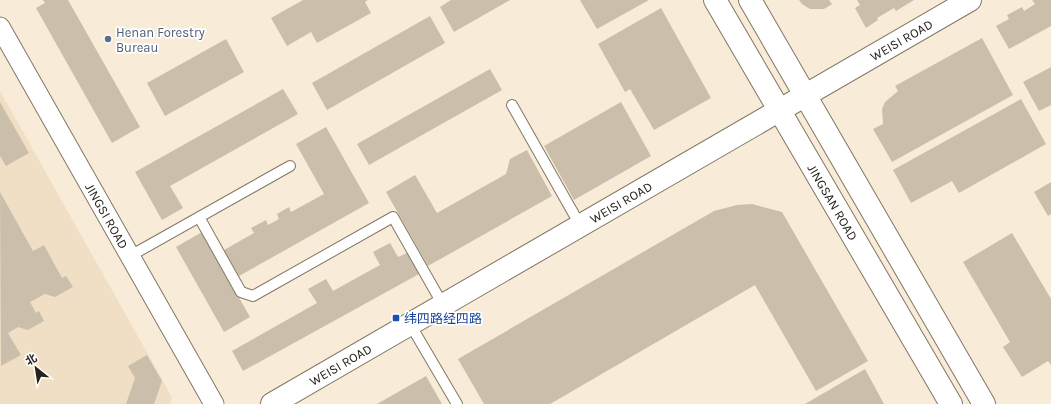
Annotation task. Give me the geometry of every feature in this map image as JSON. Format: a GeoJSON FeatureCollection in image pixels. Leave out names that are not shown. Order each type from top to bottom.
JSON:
{"type":"FeatureCollection","features":[{"type":"Feature","properties":{"kind":"main road","name":"JINGSAN ROAD"},"geometry":{"type":"LineString","coordinates":[[715,0],[951,404]]}},
{"type":"Feature","properties":{"kind":"main road"},"geometry":{"type":"LineString","coordinates":[[750,0],[984,404]]}},
{"type":"Feature","properties":{"kind":"main road","name":"WEISI ROAD"},"geometry":{"type":"LineString","coordinates":[[272,404],[970,0]]}},
{"type":"Feature","properties":{"kind":"street","name":"JINGSI ROAD"},"geometry":{"type":"LineString","coordinates":[[0,27],[214,404]]}},
{"type":"Feature","properties":{"kind":"lane"},"geometry":{"type":"LineString","coordinates":[[512,105],[580,226]]}},
{"type":"Feature","properties":{"kind":"lane"},"geometry":{"type":"LineString","coordinates":[[130,256],[290,166]]}},
{"type":"Feature","properties":{"kind":"lane"},"geometry":{"type":"LineString","coordinates":[[199,217],[241,292],[253,296],[393,217],[443,305]]}},
{"type":"Feature","properties":{"kind":"lane"},"geometry":{"type":"LineString","coordinates":[[410,324],[457,404]]}},
{"type":"Feature","properties":{"kind":"shaded area"},"geometry":{"type":"Polygon","coordinates":[[[0,91],[172,397],[170,404],[0,404],[0,91]]]}},
{"type":"Feature","properties":{"kind":"building"},"geometry":{"type":"Polygon","coordinates":[[[43,0],[68,0],[140,127],[112,143],[36,8],[45,3],[43,0]]]}},
{"type":"Feature","properties":{"kind":"building"},"geometry":{"type":"Polygon","coordinates":[[[303,0],[368,0],[365,2],[371,13],[317,43],[311,32],[287,46],[271,18],[303,0]]]}},
{"type":"Feature","properties":{"kind":"building"},"geometry":{"type":"Polygon","coordinates":[[[451,0],[510,0],[454,32],[440,7],[451,0]]]}},
{"type":"Feature","properties":{"kind":"building"},"geometry":{"type":"Polygon","coordinates":[[[580,0],[649,0],[597,29],[580,0]]]}},
{"type":"Feature","properties":{"kind":"building"},"geometry":{"type":"Polygon","coordinates":[[[799,0],[829,0],[832,4],[824,9],[810,9],[799,0]]]}},
{"type":"Feature","properties":{"kind":"building"},"geometry":{"type":"Polygon","coordinates":[[[857,0],[914,0],[896,11],[894,8],[877,18],[878,20],[866,28],[855,8],[860,5],[857,0]]]}},
{"type":"Feature","properties":{"kind":"building"},"geometry":{"type":"Polygon","coordinates":[[[1032,0],[1051,0],[1051,26],[1009,49],[996,26],[1009,19],[1007,15],[1022,7],[1024,11],[1035,4],[1032,0]]]}},
{"type":"Feature","properties":{"kind":"building"},"geometry":{"type":"Polygon","coordinates":[[[661,8],[711,98],[654,130],[630,89],[625,92],[598,44],[661,8]]]}},
{"type":"Feature","properties":{"kind":"building"},"geometry":{"type":"Polygon","coordinates":[[[430,16],[445,43],[327,110],[312,83],[430,16]]]}},
{"type":"Feature","properties":{"kind":"building"},"geometry":{"type":"Polygon","coordinates":[[[982,38],[1013,95],[892,162],[873,129],[883,124],[882,109],[885,102],[898,91],[895,86],[982,38]]]}},
{"type":"Feature","properties":{"kind":"building"},"geometry":{"type":"Polygon","coordinates":[[[226,39],[244,72],[165,116],[147,83],[226,39]]]}},
{"type":"Feature","properties":{"kind":"building"},"geometry":{"type":"Polygon","coordinates":[[[1051,67],[1051,105],[1039,111],[1023,82],[1051,67]]]}},
{"type":"Feature","properties":{"kind":"building"},"geometry":{"type":"Polygon","coordinates":[[[490,69],[502,90],[369,165],[357,144],[490,69]]]}},
{"type":"Feature","properties":{"kind":"building"},"geometry":{"type":"Polygon","coordinates":[[[283,89],[298,114],[170,186],[183,208],[162,220],[135,172],[283,89]]]}},
{"type":"Feature","properties":{"kind":"building"},"geometry":{"type":"Polygon","coordinates":[[[1021,99],[1046,144],[959,193],[952,181],[911,203],[893,170],[1021,99]]]}},
{"type":"Feature","properties":{"kind":"building"},"geometry":{"type":"Polygon","coordinates":[[[0,102],[29,153],[6,166],[0,156],[0,102]]]}},
{"type":"Feature","properties":{"kind":"building"},"geometry":{"type":"Polygon","coordinates":[[[621,102],[651,156],[574,200],[544,146],[621,102]]]}},
{"type":"Feature","properties":{"kind":"building"},"geometry":{"type":"Polygon","coordinates":[[[326,127],[369,203],[239,276],[224,250],[254,233],[251,228],[266,220],[268,225],[279,219],[277,214],[289,207],[291,212],[324,194],[296,144],[326,127]]]}},
{"type":"Feature","properties":{"kind":"building"},"geometry":{"type":"Polygon","coordinates":[[[527,150],[552,196],[428,266],[386,192],[415,175],[437,213],[506,174],[510,159],[527,150]]]}},
{"type":"Feature","properties":{"kind":"building"},"geometry":{"type":"Polygon","coordinates":[[[1051,182],[1051,214],[1048,216],[1034,192],[1051,182]]]}},
{"type":"Feature","properties":{"kind":"building"},"geometry":{"type":"Polygon","coordinates":[[[0,192],[33,251],[44,245],[62,278],[66,276],[73,287],[55,297],[45,294],[30,302],[36,313],[39,311],[44,321],[28,330],[18,327],[8,333],[21,355],[1,366],[0,192]]]}},
{"type":"Feature","properties":{"kind":"building"},"geometry":{"type":"Polygon","coordinates":[[[752,204],[782,212],[868,361],[816,391],[755,285],[550,404],[484,404],[458,359],[714,211],[737,205],[752,204]]]}},
{"type":"Feature","properties":{"kind":"building"},"geometry":{"type":"Polygon","coordinates":[[[202,232],[250,317],[224,332],[176,247],[202,232]]]}},
{"type":"Feature","properties":{"kind":"building"},"geometry":{"type":"Polygon","coordinates":[[[1012,233],[1051,299],[1051,365],[1048,361],[1022,377],[1003,347],[1010,342],[963,262],[1012,233]]]}},
{"type":"Feature","properties":{"kind":"building"},"geometry":{"type":"Polygon","coordinates":[[[390,243],[398,257],[407,253],[419,274],[243,371],[232,351],[317,303],[308,289],[326,279],[333,291],[380,265],[373,252],[390,243]]]}},
{"type":"Feature","properties":{"kind":"building"},"geometry":{"type":"Polygon","coordinates":[[[147,355],[162,381],[154,404],[126,404],[135,378],[128,366],[147,355]]]}},
{"type":"Feature","properties":{"kind":"building"},"geometry":{"type":"Polygon","coordinates":[[[865,369],[884,404],[805,404],[865,369]]]}},
{"type":"Feature","properties":{"kind":"building"},"geometry":{"type":"Polygon","coordinates":[[[426,376],[442,404],[377,404],[426,376]]]}},
{"type":"Feature","properties":{"kind":"place","name":"Henan Forestry Bureau"},"geometry":{"type":"Point","coordinates":[108,39]}},
{"type":"Feature","properties":{"kind":"place","name":"纬四路经四路"},"geometry":{"type":"Point","coordinates":[396,318]}}]}
